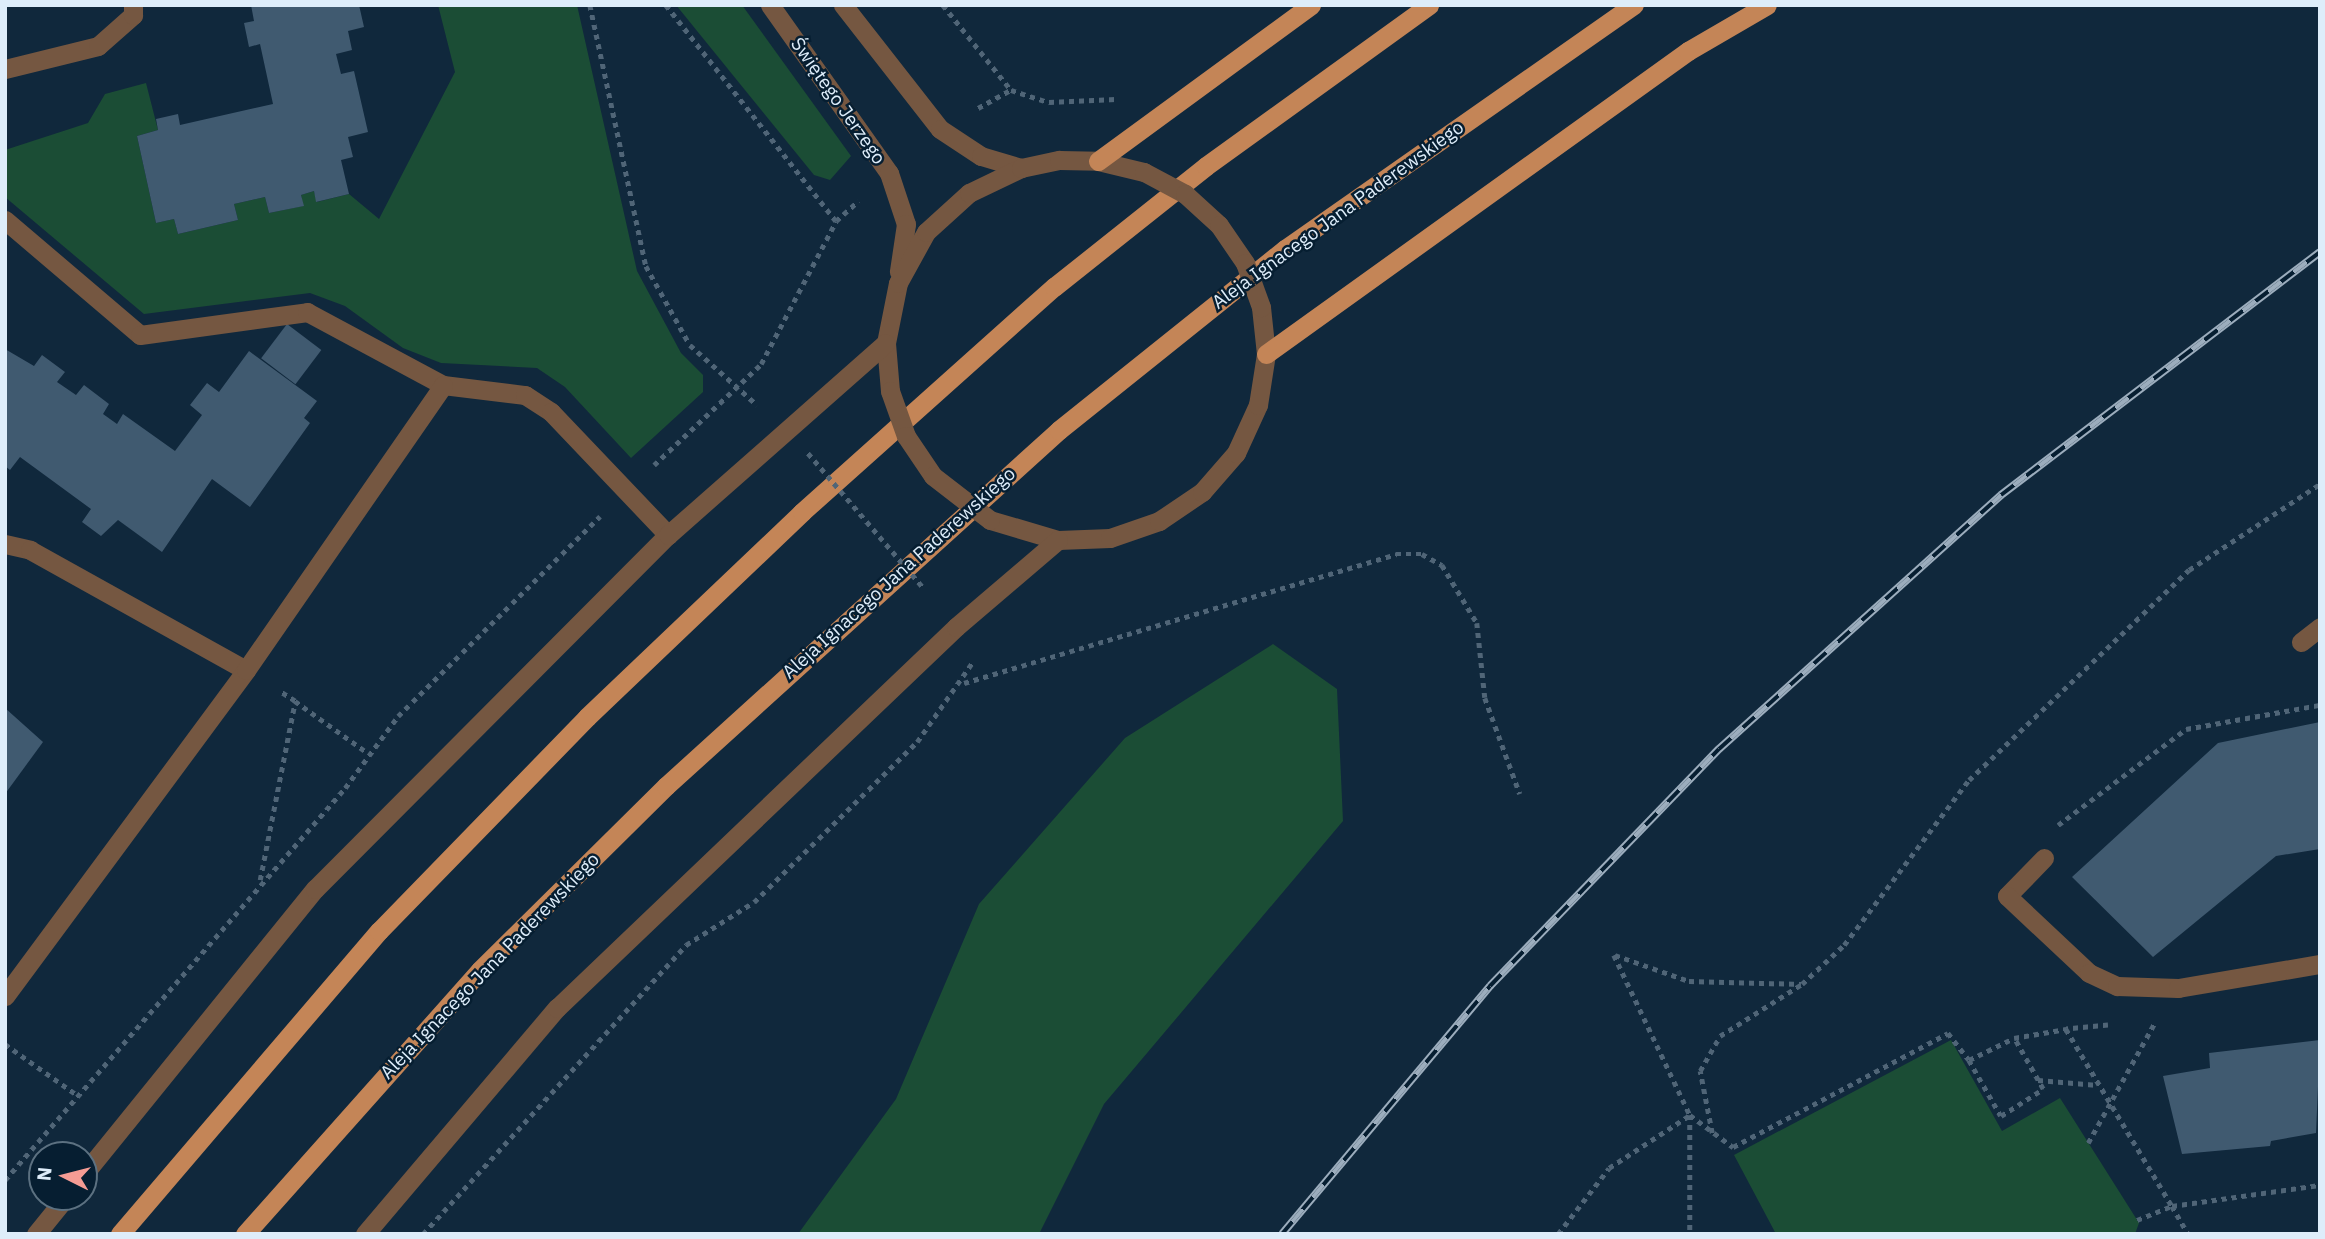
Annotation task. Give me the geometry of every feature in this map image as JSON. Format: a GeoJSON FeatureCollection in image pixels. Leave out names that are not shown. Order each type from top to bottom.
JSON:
{"type":"FeatureCollection","features":[{"type":"Feature","properties":{"kind":"main road"},"geometry":{"type":"LineString","coordinates":[[1098,161],[1311,5]]}},
{"type":"Feature","properties":{"kind":"main road"},"geometry":{"type":"LineString","coordinates":[[120,1234],[379,931],[587,717],[802,512],[1054,287],[1206,166],[1429,5]]}},
{"type":"Feature","properties":{"kind":"main road","name":"Aleja Ignacego Jana Paderewskiego"},"geometry":{"type":"LineString","coordinates":[[245,1234],[500,950],[666,786],[1038,448],[1285,249],[1634,5]]}},
{"type":"Feature","properties":{"kind":"main road"},"geometry":{"type":"LineString","coordinates":[[1266,354],[1688,51],[1767,5]]}},
{"type":"Feature","properties":{"kind":"street"},"geometry":{"type":"LineString","coordinates":[[5,69],[98,46],[133,15],[133,5]]}},
{"type":"Feature","properties":{"kind":"street","name":"Świętego Jerzego"},"geometry":{"type":"LineString","coordinates":[[770,5],[889,173],[906,225],[898,283]]}},
{"type":"Feature","properties":{"kind":"street"},"geometry":{"type":"LineString","coordinates":[[843,5],[940,129],[981,156],[1021,167],[1098,161],[1143,172],[1185,194],[1219,225],[1245,263],[1261,307],[1266,354],[1258,405],[1236,453],[1202,492],[1159,521],[1110,538],[1058,540],[990,520],[933,476],[906,436],[890,391],[886,344],[898,283],[926,232],[969,192],[1021,167]]}},
{"type":"Feature","properties":{"kind":"street"},"geometry":{"type":"LineString","coordinates":[[5,220],[140,335],[307,312],[443,385],[525,395],[551,412],[668,535]]}},
{"type":"Feature","properties":{"kind":"street"},"geometry":{"type":"LineString","coordinates":[[98,1157],[315,889],[668,535],[886,344]]}},
{"type":"Feature","properties":{"kind":"street"},"geometry":{"type":"LineString","coordinates":[[5,996],[246,670],[443,385]]}},
{"type":"Feature","properties":{"kind":"street"},"geometry":{"type":"LineString","coordinates":[[365,1234],[557,1008],[956,626],[1058,540]]}},
{"type":"Feature","properties":{"kind":"street"},"geometry":{"type":"LineString","coordinates":[[5,544],[30,550],[246,670]]}},
{"type":"Feature","properties":{"kind":"street"},"geometry":{"type":"LineString","coordinates":[[2301,642],[2320,627]]}},
{"type":"Feature","properties":{"kind":"street"},"geometry":{"type":"LineString","coordinates":[[2044,858],[2007,895],[2089,973],[2117,986],[2178,989],[2320,964]]}},
{"type":"Feature","properties":{"kind":"street"},"geometry":{"type":"LineString","coordinates":[[36,1234],[55,1211]]}},
{"type":"Feature","properties":{"kind":"path"},"geometry":{"type":"LineString","coordinates":[[590,5],[646,266],[690,345],[738,386]]}},
{"type":"Feature","properties":{"kind":"path"},"geometry":{"type":"LineString","coordinates":[[666,5],[836,221]]}},
{"type":"Feature","properties":{"kind":"path"},"geometry":{"type":"LineString","coordinates":[[943,5],[1011,90],[1049,102],[1123,96]]}},
{"type":"Feature","properties":{"kind":"path"},"geometry":{"type":"LineString","coordinates":[[940,129],[1011,90]]}},
{"type":"Feature","properties":{"kind":"path"},"geometry":{"type":"LineString","coordinates":[[5,1180],[368,753],[626,492],[761,364],[836,221],[889,173]]}},
{"type":"Feature","properties":{"kind":"path"},"geometry":{"type":"LineString","coordinates":[[423,1234],[686,945],[754,902],[917,743],[973,668],[969,646],[956,626],[808,453]]}},
{"type":"Feature","properties":{"kind":"path"},"geometry":{"type":"LineString","coordinates":[[1712,1133],[1700,1071],[1720,1036],[1802,984],[1844,945],[1969,780],[2189,570],[2320,484]]}},
{"type":"Feature","properties":{"kind":"path"},"geometry":{"type":"LineString","coordinates":[[963,683],[1396,554],[1422,554],[1442,565],[1477,623],[1485,698],[1520,794]]}},
{"type":"Feature","properties":{"kind":"path"},"geometry":{"type":"LineString","coordinates":[[246,670],[368,753]]}},
{"type":"Feature","properties":{"kind":"path"},"geometry":{"type":"LineString","coordinates":[[260,881],[295,701]]}},
{"type":"Feature","properties":{"kind":"path"},"geometry":{"type":"LineString","coordinates":[[2044,858],[2037,847],[2064,817],[2186,729],[2320,705]]}},
{"type":"Feature","properties":{"kind":"path"},"geometry":{"type":"LineString","coordinates":[[1690,1234],[1689,1115],[1614,955],[1689,981],[1744,987],[1802,984]]}},
{"type":"Feature","properties":{"kind":"path"},"geometry":{"type":"LineString","coordinates":[[2143,1022],[2170,1018]]}},
{"type":"Feature","properties":{"kind":"path"},"geometry":{"type":"LineString","coordinates":[[2088,1143],[2108,1099],[2156,1020]]}},
{"type":"Feature","properties":{"kind":"path"},"geometry":{"type":"LineString","coordinates":[[1969,1060],[2014,1038],[2118,1024]]}},
{"type":"Feature","properties":{"kind":"path"},"geometry":{"type":"LineString","coordinates":[[2066,1029],[2188,1234]]}},
{"type":"Feature","properties":{"kind":"path"},"geometry":{"type":"LineString","coordinates":[[1689,1115],[1733,1147],[1948,1033],[1969,1060],[2001,1115],[2043,1089],[2014,1038]]}},
{"type":"Feature","properties":{"kind":"path"},"geometry":{"type":"LineString","coordinates":[[5,1044],[77,1095]]}},
{"type":"Feature","properties":{"kind":"path"},"geometry":{"type":"LineString","coordinates":[[2038,1080],[2099,1085]]}},
{"type":"Feature","properties":{"kind":"path"},"geometry":{"type":"LineString","coordinates":[[1558,1234],[1609,1168],[1689,1115]]}},
{"type":"Feature","properties":{"kind":"path"},"geometry":{"type":"LineString","coordinates":[[2137,1220],[2172,1206],[2320,1185]]}},
{"type":"Feature","properties":{"kind":"green space"},"geometry":{"type":"Polygon","coordinates":[[[438,5],[577,5],[637,271],[681,353],[703,375],[703,392],[631,458],[565,387],[537,368],[441,363],[403,348],[345,306],[310,293],[144,314],[5,197],[5,150],[88,123],[105,94],[146,83],[158,130],[137,136],[156,223],[174,219],[178,234],[238,220],[234,204],[265,197],[269,213],[303,206],[301,195],[314,191],[317,202],[349,194],[379,219],[455,72],[438,5]]]}},
{"type":"Feature","properties":{"kind":"green space"},"geometry":{"type":"Polygon","coordinates":[[[676,5],[742,5],[851,156],[830,180],[814,175],[676,5]]]}},
{"type":"Feature","properties":{"kind":"green space"},"geometry":{"type":"Polygon","coordinates":[[[1273,644],[1337,689],[1343,821],[1104,1104],[1039,1234],[798,1234],[896,1099],[979,904],[1125,738],[1273,644]]]}},
{"type":"Feature","properties":{"kind":"green space"},"geometry":{"type":"Polygon","coordinates":[[[1951,1040],[2002,1131],[2060,1098],[2139,1223],[2135,1234],[1776,1234],[1734,1155],[1951,1040]]]}},
{"type":"Feature","properties":{"kind":"building"},"geometry":{"type":"Polygon","coordinates":[[[251,5],[359,5],[364,27],[348,31],[352,50],[336,54],[341,74],[354,71],[368,132],[348,137],[353,157],[341,160],[349,194],[316,202],[314,191],[301,195],[304,206],[269,213],[265,197],[234,204],[238,220],[178,234],[174,219],[156,223],[137,136],[158,130],[156,119],[178,114],[180,125],[273,104],[260,44],[249,47],[244,23],[254,21],[251,5]]]}},
{"type":"Feature","properties":{"kind":"building"},"geometry":{"type":"Polygon","coordinates":[[[287,324],[321,350],[295,384],[261,358],[287,324]]]}},
{"type":"Feature","properties":{"kind":"building"},"geometry":{"type":"Polygon","coordinates":[[[5,349],[34,366],[42,355],[65,372],[57,382],[76,395],[84,385],[109,404],[103,414],[117,424],[123,414],[175,451],[202,415],[190,405],[207,383],[219,392],[249,351],[317,401],[304,418],[310,423],[250,507],[212,479],[162,552],[118,520],[101,536],[82,522],[91,509],[20,457],[10,470],[5,466],[5,349]]]}},
{"type":"Feature","properties":{"kind":"building"},"geometry":{"type":"Polygon","coordinates":[[[5,708],[43,742],[5,794],[5,708]]]}},
{"type":"Feature","properties":{"kind":"building"},"geometry":{"type":"Polygon","coordinates":[[[2320,722],[2320,849],[2276,856],[2153,957],[2072,877],[2218,743],[2320,722]]]}},
{"type":"Feature","properties":{"kind":"building"},"geometry":{"type":"Polygon","coordinates":[[[2320,1040],[2316,1133],[2271,1141],[2270,1146],[2182,1154],[2163,1076],[2210,1068],[2209,1053],[2320,1040]]]}},
{"type":"Feature","properties":{"kind":"railway"},"geometry":{"type":"LineString","coordinates":[[1282,1234],[1490,986],[1719,749],[2001,495],[2320,252]]}}]}
